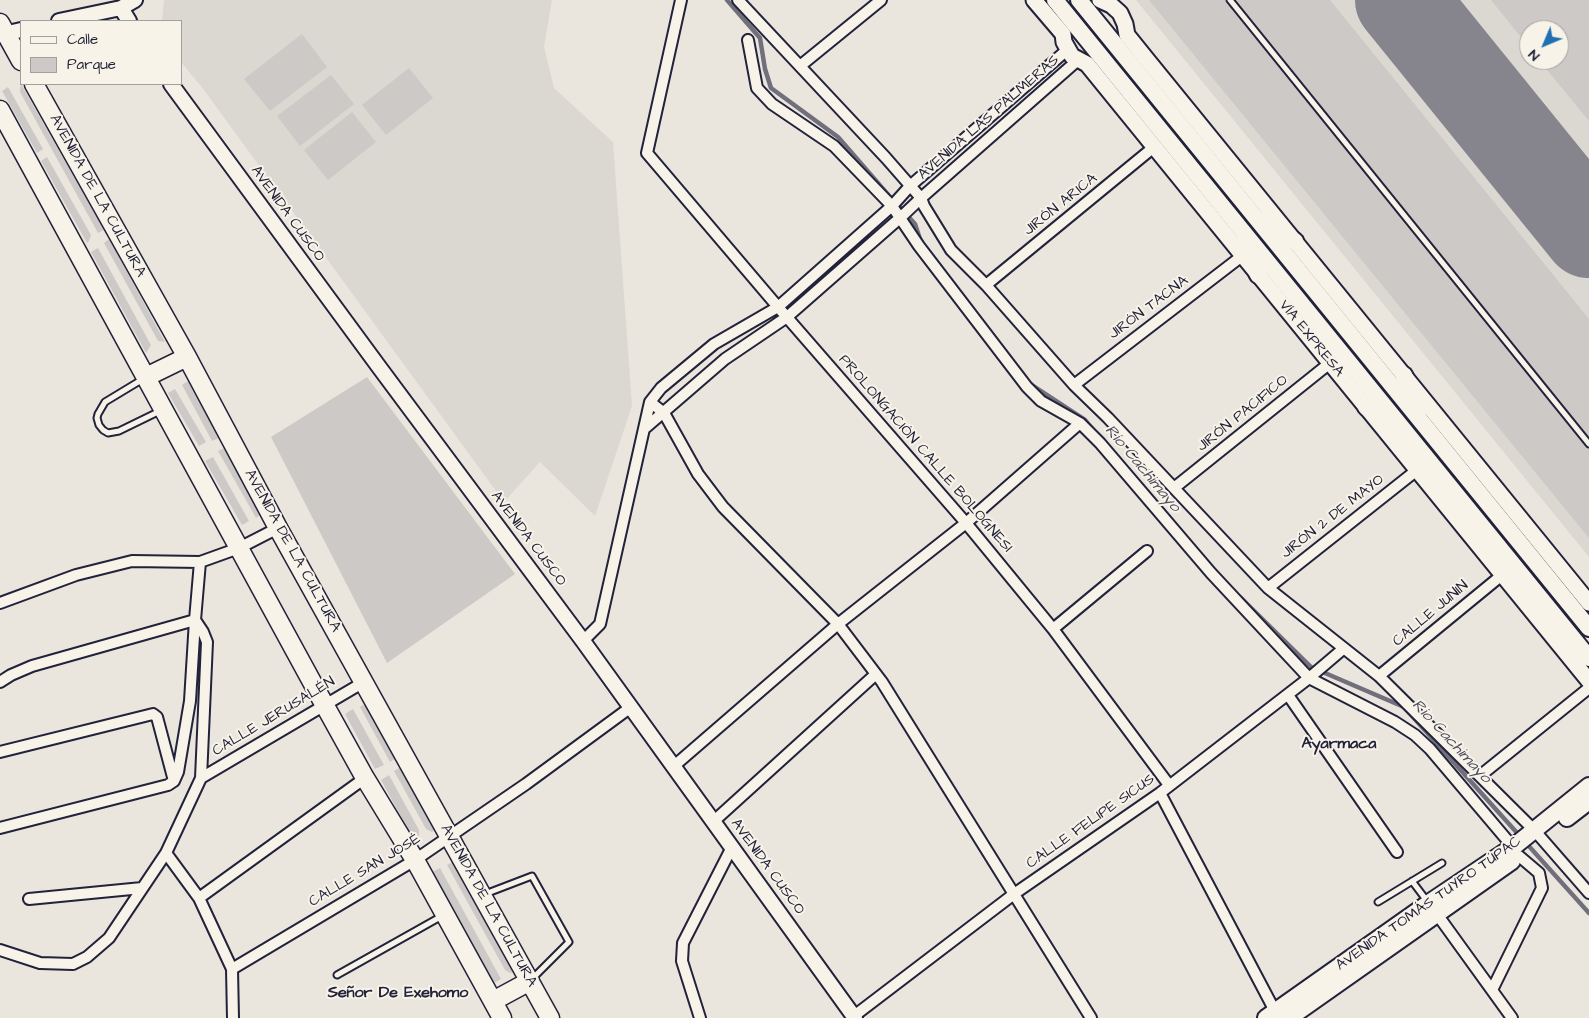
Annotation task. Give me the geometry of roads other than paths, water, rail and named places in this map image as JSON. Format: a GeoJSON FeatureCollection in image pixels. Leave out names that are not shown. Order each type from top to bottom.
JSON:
{"type":"FeatureCollection","features":[{"type":"Feature","properties":{"kind":"highway"},"geometry":{"type":"LineString","coordinates":[[7,30],[20,59]]}},
{"type":"Feature","properties":{"kind":"highway","name":"AVENIDA DE LA CULTURA"},"geometry":{"type":"LineString","coordinates":[[35,85],[187,357],[278,528],[550,1018]]}},
{"type":"Feature","properties":{"kind":"highway"},"geometry":{"type":"LineString","coordinates":[[0,110],[324,704],[365,778],[415,860],[502,1018]]}},
{"type":"Feature","properties":{"kind":"highway"},"geometry":{"type":"LineString","coordinates":[[146,377],[187,357]]}},
{"type":"Feature","properties":{"kind":"highway"},"geometry":{"type":"LineString","coordinates":[[493,1001],[530,981]]}},
{"type":"Feature","properties":{"kind":"main road","name":"VÍA EXPRESA"},"geometry":{"type":"LineString","coordinates":[[1034,0],[1062,34],[1077,58],[1154,147],[1589,681]]}},
{"type":"Feature","properties":{"kind":"main road","name":"VÍA EXPRESA"},"geometry":{"type":"LineString","coordinates":[[1055,0],[1589,658]]}},
{"type":"Feature","properties":{"kind":"main road"},"geometry":{"type":"LineString","coordinates":[[1062,34],[1063,25],[1068,16],[1080,2],[1100,1],[1120,13],[1126,24],[1127,35],[1121,52],[1114,59],[1096,65],[1077,58]]}},
{"type":"Feature","properties":{"kind":"main road"},"geometry":{"type":"LineString","coordinates":[[1080,2],[1589,628]]}},
{"type":"Feature","properties":{"kind":"main road"},"geometry":{"type":"LineString","coordinates":[[1127,35],[1589,603]]}},
{"type":"Feature","properties":{"kind":"main road"},"geometry":{"type":"LineString","coordinates":[[1250,211],[1295,241]]}},
{"type":"Feature","properties":{"kind":"main road"},"geometry":{"type":"LineString","coordinates":[[1236,224],[1258,275]]}},
{"type":"Feature","properties":{"kind":"main road"},"geometry":{"type":"LineString","coordinates":[[1404,375],[1428,430]]}},
{"type":"Feature","properties":{"kind":"main road"},"geometry":{"type":"LineString","coordinates":[[1366,407],[1414,442]]}},
{"type":"Feature","properties":{"kind":"main road","name":"AVENIDA TOMÁS TUYRO TÚPAC"},"geometry":{"type":"LineString","coordinates":[[1527,843],[1589,786]]}},
{"type":"Feature","properties":{"kind":"main road","name":"AVENIDA TOMÁS TUYRO TÚPAC"},"geometry":{"type":"LineString","coordinates":[[1277,1016],[1589,802]]}},
{"type":"Feature","properties":{"kind":"street"},"geometry":{"type":"LineString","coordinates":[[63,20],[135,0]]}},
{"type":"Feature","properties":{"kind":"street","name":"PROLONGACIÓN CALLE BOLOGNESI"},"geometry":{"type":"LineString","coordinates":[[681,0],[646,153],[966,523],[1052,629],[1169,785]]}},
{"type":"Feature","properties":{"kind":"street"},"geometry":{"type":"LineString","coordinates":[[738,0],[910,186],[917,201],[924,206],[950,250],[986,286],[1074,385],[1108,418],[1268,588],[1379,676],[1481,776],[1527,843],[1539,874],[1542,888],[1492,990]]}},
{"type":"Feature","properties":{"kind":"street"},"geometry":{"type":"LineString","coordinates":[[800,66],[881,0]]}},
{"type":"Feature","properties":{"kind":"street"},"geometry":{"type":"LineString","coordinates":[[118,4],[128,20]]}},
{"type":"Feature","properties":{"kind":"street"},"geometry":{"type":"LineString","coordinates":[[748,40],[757,88],[772,104],[834,146],[892,206],[919,246],[1040,401],[1080,423],[1100,443],[1211,573],[1309,678],[1395,722],[1415,735],[1527,843],[1589,893]]}},
{"type":"Feature","properties":{"kind":"street","name":"AVENIDA LAS PALMERAS"},"geometry":{"type":"LineString","coordinates":[[650,402],[662,388],[714,344],[778,307],[892,206],[910,186],[1077,58]]}},
{"type":"Feature","properties":{"kind":"street","name":"AVENIDA LAS PALMERAS"},"geometry":{"type":"LineString","coordinates":[[644,429],[725,359],[787,317],[901,218],[917,201],[1077,58]]}},
{"type":"Feature","properties":{"kind":"street","name":"AVENIDA CUSCO"},"geometry":{"type":"LineString","coordinates":[[172,85],[584,641],[854,1017]]}},
{"type":"Feature","properties":{"kind":"street","name":"JIRÓN ARICA"},"geometry":{"type":"LineString","coordinates":[[986,286],[1154,147]]}},
{"type":"Feature","properties":{"kind":"street","name":"JIRÓN TACNA"},"geometry":{"type":"LineString","coordinates":[[1074,385],[1242,256]]}},
{"type":"Feature","properties":{"kind":"street"},"geometry":{"type":"LineString","coordinates":[[714,344],[725,359]]}},
{"type":"Feature","properties":{"kind":"street","name":"JIRÓN PACIFICO"},"geometry":{"type":"LineString","coordinates":[[1174,488],[1330,363]]}},
{"type":"Feature","properties":{"kind":"street"},"geometry":{"type":"LineString","coordinates":[[584,641],[600,624],[650,402],[664,413],[698,474],[723,506],[838,624],[876,674],[1091,1018]]}},
{"type":"Feature","properties":{"kind":"street"},"geometry":{"type":"LineString","coordinates":[[674,766],[838,624],[966,523],[1080,423]]}},
{"type":"Feature","properties":{"kind":"street","name":"JIRÓN 2 DE MAYO"},"geometry":{"type":"LineString","coordinates":[[1268,588],[1417,470]]}},
{"type":"Feature","properties":{"kind":"street"},"geometry":{"type":"LineString","coordinates":[[0,603],[76,575],[132,561],[200,562],[239,548],[278,528]]}},
{"type":"Feature","properties":{"kind":"street"},"geometry":{"type":"LineString","coordinates":[[1052,629],[1148,551]]}},
{"type":"Feature","properties":{"kind":"street"},"geometry":{"type":"LineString","coordinates":[[0,828],[168,785],[174,781],[178,772],[190,701],[200,562]]}},
{"type":"Feature","properties":{"kind":"street","name":"CALLE JUNIN"},"geometry":{"type":"LineString","coordinates":[[1379,676],[1502,574]]}},
{"type":"Feature","properties":{"kind":"street"},"geometry":{"type":"LineString","coordinates":[[0,682],[32,666],[195,620]]}},
{"type":"Feature","properties":{"kind":"street"},"geometry":{"type":"LineString","coordinates":[[0,950],[40,963],[73,964],[87,957],[109,938],[166,854],[201,778],[207,642],[195,620]]}},
{"type":"Feature","properties":{"kind":"street","name":"CALLE FELIPE SICUS"},"geometry":{"type":"LineString","coordinates":[[854,1017],[1014,894],[1160,793],[1288,695],[1343,649]]}},
{"type":"Feature","properties":{"kind":"street"},"geometry":{"type":"LineString","coordinates":[[714,821],[876,674]]}},
{"type":"Feature","properties":{"kind":"street","name":"CALLE JERUSALÉN"},"geometry":{"type":"LineString","coordinates":[[201,778],[364,682]]}},
{"type":"Feature","properties":{"kind":"street"},"geometry":{"type":"LineString","coordinates":[[1481,776],[1589,688]]}},
{"type":"Feature","properties":{"kind":"street"},"geometry":{"type":"LineString","coordinates":[[1288,695],[1397,852]]}},
{"type":"Feature","properties":{"kind":"street","name":"CALLE SAN JOSÉ"},"geometry":{"type":"LineString","coordinates":[[232,969],[415,860],[526,784],[631,707]]}},
{"type":"Feature","properties":{"kind":"street"},"geometry":{"type":"LineString","coordinates":[[0,752],[153,714],[157,717],[174,781]]}},
{"type":"Feature","properties":{"kind":"street"},"geometry":{"type":"LineString","coordinates":[[199,898],[365,778]]}},
{"type":"Feature","properties":{"kind":"street"},"geometry":{"type":"LineString","coordinates":[[1160,793],[1277,1016]]}},
{"type":"Feature","properties":{"kind":"street"},"geometry":{"type":"LineString","coordinates":[[700,1018],[682,961],[683,943],[732,847]]}},
{"type":"Feature","properties":{"kind":"street"},"geometry":{"type":"LineString","coordinates":[[166,854],[199,898],[232,969],[233,1018]]}},
{"type":"Feature","properties":{"kind":"street"},"geometry":{"type":"LineString","coordinates":[[29,899],[142,888]]}},
{"type":"Feature","properties":{"kind":"street"},"geometry":{"type":"LineString","coordinates":[[1433,909],[1512,1018]]}},
{"type":"Feature","properties":{"kind":"lane"},"geometry":{"type":"LineString","coordinates":[[1230,0],[1589,444]]}},
{"type":"Feature","properties":{"kind":"lane"},"geometry":{"type":"LineString","coordinates":[[146,377],[104,402],[97,418],[99,425],[108,432],[119,430],[164,410]]}},
{"type":"Feature","properties":{"kind":"lane"},"geometry":{"type":"LineString","coordinates":[[1378,902],[1442,863]]}},
{"type":"Feature","properties":{"kind":"lane"},"geometry":{"type":"LineString","coordinates":[[482,895],[532,876],[569,942],[530,981]]}},
{"type":"Feature","properties":{"kind":"lane"},"geometry":{"type":"LineString","coordinates":[[1412,881],[1433,909]]}},
{"type":"Feature","properties":{"kind":"lane"},"geometry":{"type":"LineString","coordinates":[[337,975],[445,914]]}},
{"type":"Feature","properties":{"kind":"waterway","name":"Río Cachimayo"},"geometry":{"type":"LineString","coordinates":[[727,0],[760,38],[765,69],[771,88],[838,137],[891,198]]}},
{"type":"Feature","properties":{"kind":"waterway","name":"Río Cachimayo"},"geometry":{"type":"LineString","coordinates":[[896,203],[915,224],[921,242]]}},
{"type":"Feature","properties":{"kind":"waterway","name":"Río Cachimayo"},"geometry":{"type":"LineString","coordinates":[[1030,384],[1085,420],[1094,431]]}},
{"type":"Feature","properties":{"kind":"waterway","name":"Río Cachimayo"},"geometry":{"type":"LineString","coordinates":[[1241,598],[1311,667],[1404,707],[1589,913]]}},
{"type":"Feature","properties":{"kind":"district","name":"Ayarmaca"},"geometry":{"type":"Point","coordinates":[1339,745]}},
{"type":"Feature","properties":{"kind":"district","name":"Señor De Exehomo"},"geometry":{"type":"Point","coordinates":[398,994]}}]}
